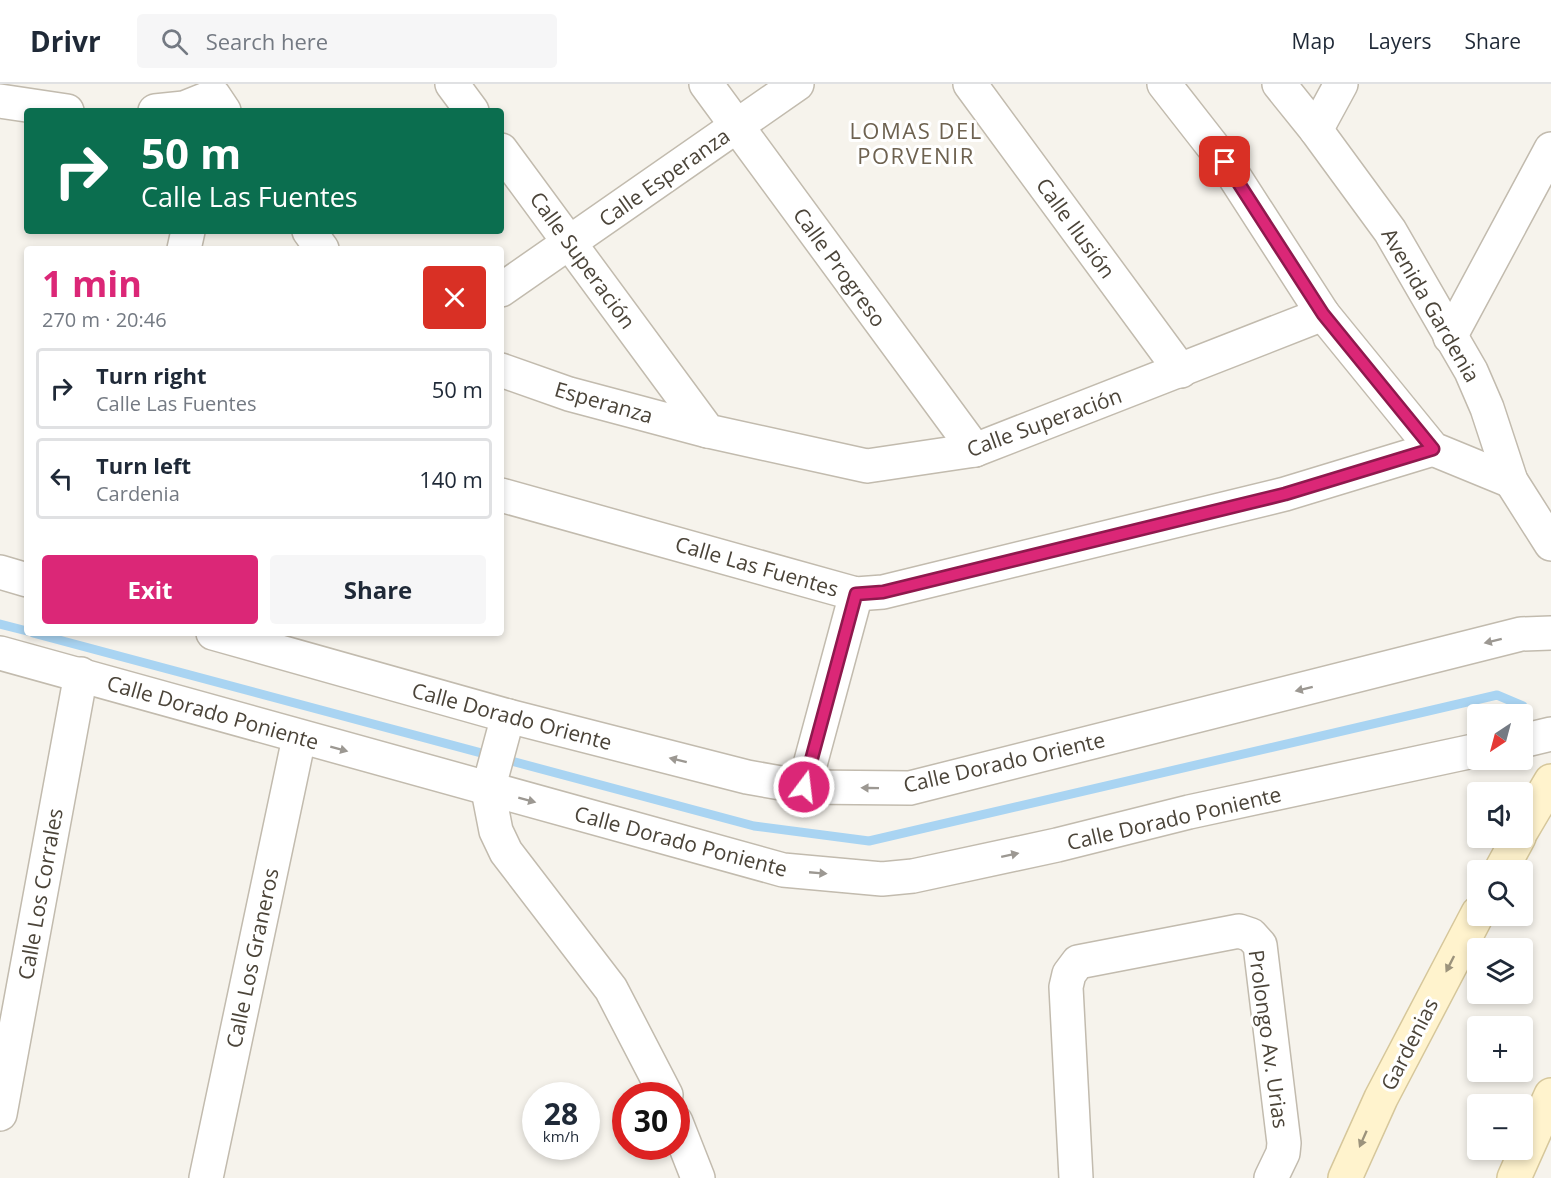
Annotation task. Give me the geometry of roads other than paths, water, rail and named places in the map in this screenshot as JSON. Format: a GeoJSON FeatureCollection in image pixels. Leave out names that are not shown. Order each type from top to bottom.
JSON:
{"type":"FeatureCollection","features":[{"type":"Feature","properties":{"kind":"street"},"geometry":{"type":"LineString","coordinates":[[452,84],[470,108]]}},
{"type":"Feature","properties":{"kind":"street","name":"Calle Progreso"},"geometry":{"type":"LineString","coordinates":[[706,84],[975,450]]}},
{"type":"Feature","properties":{"kind":"street","name":"Calle Esperanza"},"geometry":{"type":"LineString","coordinates":[[504,288],[797,84]]}},
{"type":"Feature","properties":{"kind":"street","name":"Calle Ilusión"},"geometry":{"type":"LineString","coordinates":[[970,84],[1181,371]]}},
{"type":"Feature","properties":{"kind":"street"},"geometry":{"type":"LineString","coordinates":[[1164,84],[1225,162],[1323,314],[1433,449],[1511,481]]}},
{"type":"Feature","properties":{"kind":"street","name":"Avenida Gardenia"},"geometry":{"type":"LineString","coordinates":[[1279,84],[1316,130],[1390,231],[1470,371],[1487,408],[1511,481],[1550,540]]}},
{"type":"Feature","properties":{"kind":"street"},"geometry":{"type":"LineString","coordinates":[[1316,130],[1341,84]]}},
{"type":"Feature","properties":{"kind":"street"},"geometry":{"type":"LineString","coordinates":[[176,103],[223,97]]}},
{"type":"Feature","properties":{"kind":"street"},"geometry":{"type":"LineString","coordinates":[[0,101],[47,108]]}},
{"type":"Feature","properties":{"kind":"street"},"geometry":{"type":"LineString","coordinates":[[1450,338],[1551,149]]}},
{"type":"Feature","properties":{"kind":"street","name":"Calle Superación"},"geometry":{"type":"LineString","coordinates":[[504,154],[708,431],[867,466],[975,450],[1323,314]]}},
{"type":"Feature","properties":{"kind":"street","name":"Esperanza"},"geometry":{"type":"LineString","coordinates":[[504,371],[569,394],[708,431]]}},
{"type":"Feature","properties":{"kind":"street","name":"Calle Las Fuentes"},"geometry":{"type":"LineString","coordinates":[[504,496],[856,594],[883,592],[1285,494],[1433,449]]}},
{"type":"Feature","properties":{"kind":"street"},"geometry":{"type":"LineString","coordinates":[[0,572],[24,579]]}},
{"type":"Feature","properties":{"kind":"street"},"geometry":{"type":"LineString","coordinates":[[804,787],[856,594]]}},
{"type":"Feature","properties":{"kind":"street","name":"Calle Dorado Oriente"},"geometry":{"type":"LineString","coordinates":[[222,636],[505,727],[804,787],[910,788],[1521,634],[1551,633]]}},
{"type":"Feature","properties":{"kind":"street","name":"Calle Dorado Poniente"},"geometry":{"type":"LineString","coordinates":[[0,653],[298,738],[490,783],[783,870],[882,879],[913,876],[955,867],[1188,812],[1467,752]]}},
{"type":"Feature","properties":{"kind":"street","name":"Calle Los Corrales"},"geometry":{"type":"LineString","coordinates":[[0,1114],[81,675]]}},
{"type":"Feature","properties":{"kind":"street"},"geometry":{"type":"LineString","coordinates":[[505,727],[490,783],[496,831],[506,852],[611,989],[659,1082]]}},
{"type":"Feature","properties":{"kind":"street"},"geometry":{"type":"LineString","coordinates":[[1533,738],[1551,734]]}},
{"type":"Feature","properties":{"kind":"street","name":"Calle Los Graneros"},"geometry":{"type":"LineString","coordinates":[[207,1178],[298,738]]}},
{"type":"Feature","properties":{"kind":"street"},"geometry":{"type":"LineString","coordinates":[[1533,811],[1551,781]]}},
{"type":"Feature","properties":{"kind":"street","name":"Gardenias"},"geometry":{"type":"LineString","coordinates":[[1345,1178],[1381,1098],[1471,926]]}},
{"type":"Feature","properties":{"kind":"street","name":"Prolongo Av. Urias"},"geometry":{"type":"LineString","coordinates":[[1076,1178],[1066,987],[1069,974],[1078,962],[1239,931],[1251,935],[1260,945],[1284,1143],[1283,1153],[1271,1178]]}},
{"type":"Feature","properties":{"kind":"street"},"geometry":{"type":"LineString","coordinates":[[1514,1178],[1551,1095]]}},
{"type":"Feature","properties":{"kind":"street"},"geometry":{"type":"LineString","coordinates":[[690,1158],[698,1178]]}},
{"type":"Feature","properties":{"kind":"waterway"},"geometry":{"type":"LineString","coordinates":[[0,624],[24,630]]}},
{"type":"Feature","properties":{"kind":"waterway"},"geometry":{"type":"LineString","coordinates":[[44,636],[754,826],[869,841],[1497,695],[1518,704]]}},
{"type":"Feature","properties":{"kind":"district","name":"LOMAS DEL PORVENIR"},"geometry":{"type":"Point","coordinates":[916,142]}}]}
